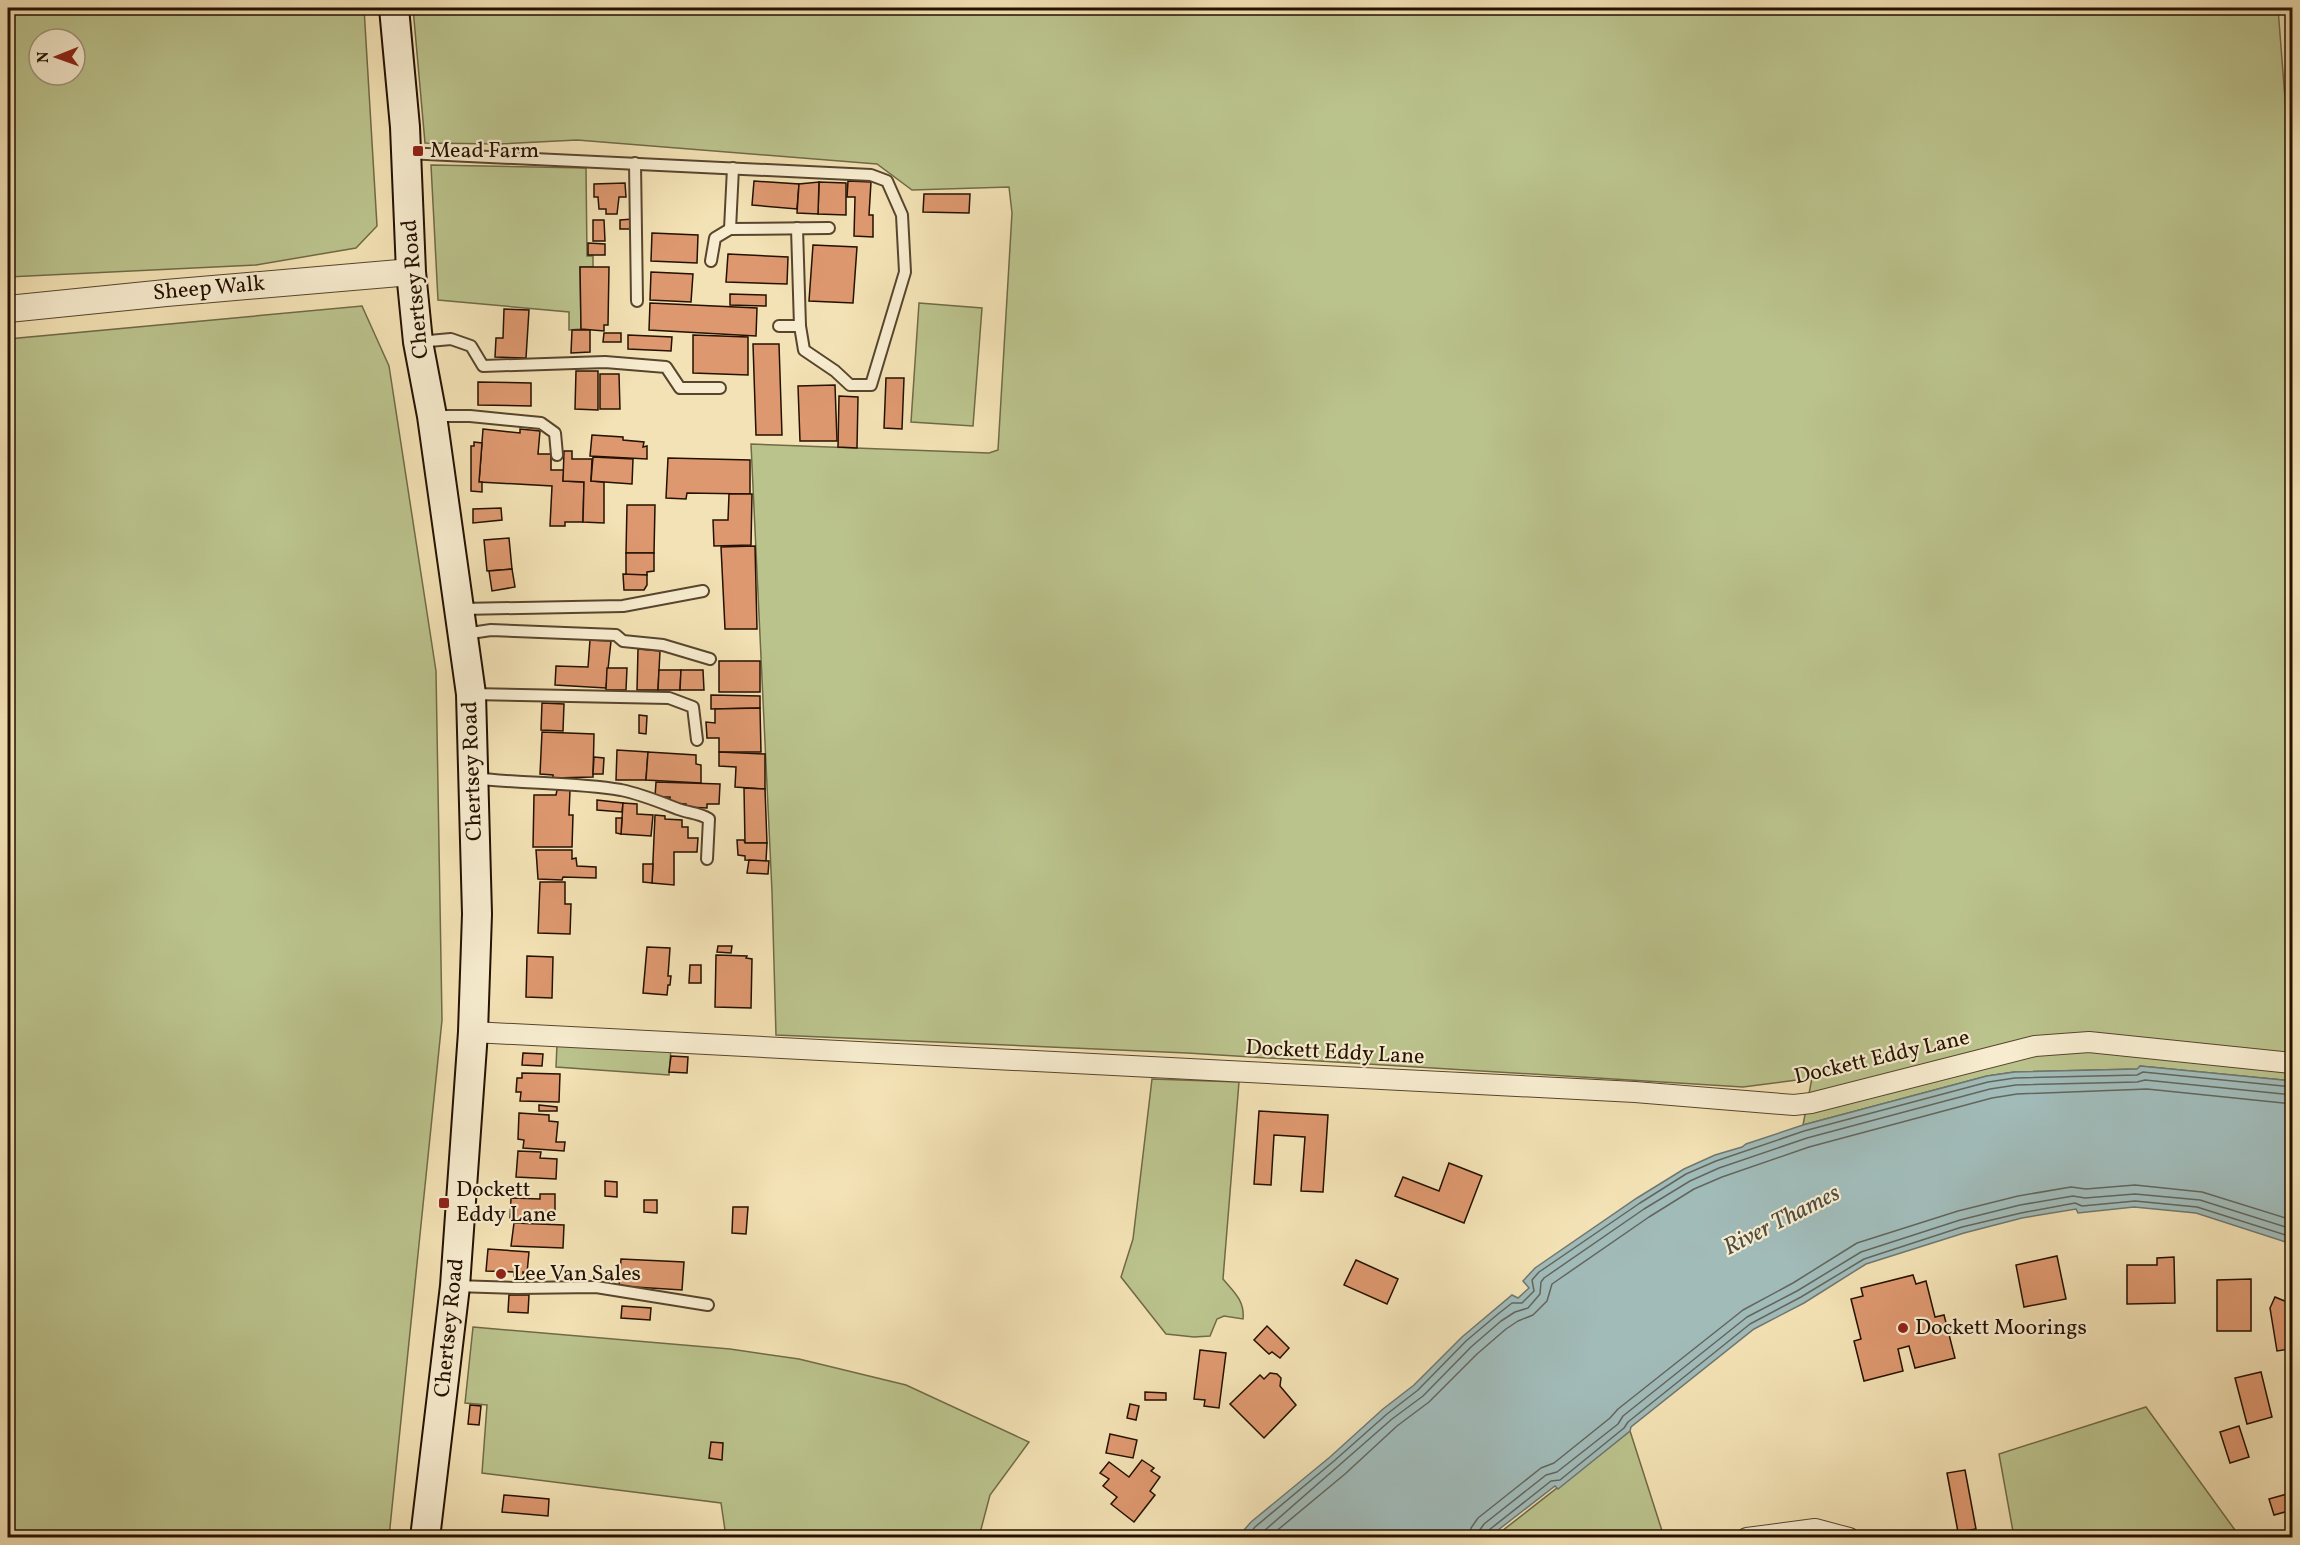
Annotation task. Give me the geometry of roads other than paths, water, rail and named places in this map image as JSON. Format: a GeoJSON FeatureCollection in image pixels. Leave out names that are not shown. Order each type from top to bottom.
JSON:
{"type":"FeatureCollection","features":[{"type":"Feature","properties":{"kind":"main road","name":"Chertsey Road"},"geometry":{"type":"LineString","coordinates":[[394,8],[406,153],[411,272],[418,342],[432,416],[471,694],[477,914],[472,1032],[455,1286],[425,1538]]}},
{"type":"Feature","properties":{"kind":"street","name":"Sheep Walk"},"geometry":{"type":"LineString","coordinates":[[8,309],[166,292],[411,272]]}},
{"type":"Feature","properties":{"kind":"street","name":"Dockett Eddy Lane"},"geometry":{"type":"LineString","coordinates":[[472,1032],[1635,1092],[1794,1105],[1811,1103],[2044,1045],[2089,1042],[2292,1063]]}},
{"type":"Feature","properties":{"kind":"street"},"geometry":{"type":"LineString","coordinates":[[1748,1538],[1815,1529],[1849,1538]]}},
{"type":"Feature","properties":{"kind":"lane"},"geometry":{"type":"LineString","coordinates":[[406,153],[871,174],[887,181],[902,215],[906,273],[871,385],[850,385],[835,371],[804,350],[800,326],[798,228]]}},
{"type":"Feature","properties":{"kind":"lane"},"geometry":{"type":"LineString","coordinates":[[634,163],[637,300]]}},
{"type":"Feature","properties":{"kind":"lane"},"geometry":{"type":"LineString","coordinates":[[730,228],[733,168]]}},
{"type":"Feature","properties":{"kind":"lane"},"geometry":{"type":"LineString","coordinates":[[711,261],[715,238],[730,228],[829,228]]}},
{"type":"Feature","properties":{"kind":"lane"},"geometry":{"type":"LineString","coordinates":[[779,326],[800,326]]}},
{"type":"Feature","properties":{"kind":"lane"},"geometry":{"type":"LineString","coordinates":[[418,342],[451,339],[471,346],[483,366],[605,362],[666,368],[680,388],[720,388]]}},
{"type":"Feature","properties":{"kind":"lane"},"geometry":{"type":"LineString","coordinates":[[432,416],[470,416],[541,423],[555,433],[557,455]]}},
{"type":"Feature","properties":{"kind":"lane"},"geometry":{"type":"LineString","coordinates":[[462,621],[623,606],[704,591]]}},
{"type":"Feature","properties":{"kind":"lane"},"geometry":{"type":"LineString","coordinates":[[462,621],[491,630],[616,635],[623,641],[663,645],[710,659]]}},
{"type":"Feature","properties":{"kind":"lane"},"geometry":{"type":"LineString","coordinates":[[471,694],[669,698],[693,707],[697,740]]}},
{"type":"Feature","properties":{"kind":"lane"},"geometry":{"type":"LineString","coordinates":[[473,778],[502,782],[581,784],[624,791],[683,811],[702,814],[709,819],[706,859]]}},
{"type":"Feature","properties":{"kind":"lane"},"geometry":{"type":"LineString","coordinates":[[455,1286],[596,1287],[708,1305]]}},
{"type":"Feature","properties":{"kind":"water","name":"River Thames"},"geometry":{"type":"Polygon","coordinates":[[[2140,1066],[2292,1081],[2292,1244],[2196,1213],[2134,1207],[2078,1213],[2076,1209],[2022,1218],[1964,1233],[1866,1264],[1804,1303],[1754,1329],[1631,1427],[1630,1431],[1558,1489],[1555,1486],[1489,1537],[1238,1537],[1251,1522],[1414,1385],[1462,1337],[1512,1295],[1518,1298],[1529,1288],[1523,1281],[1535,1268],[1637,1198],[1684,1169],[1715,1155],[1803,1125],[1987,1076],[2015,1072],[2137,1069],[2140,1066]]]}},
{"type":"Feature","properties":{"kind":"place","name":"Mead Farm"},"geometry":{"type":"Point","coordinates":[418,151]}},
{"type":"Feature","properties":{"kind":"place","name":"Dockett Eddy Lane"},"geometry":{"type":"Point","coordinates":[444,1203]}},
{"type":"Feature","properties":{"kind":"place","name":"Lee Van Sales"},"geometry":{"type":"Point","coordinates":[501,1274]}},
{"type":"Feature","properties":{"kind":"place","name":"Dockett Moorings"},"geometry":{"type":"Point","coordinates":[1903,1328]}}]}
